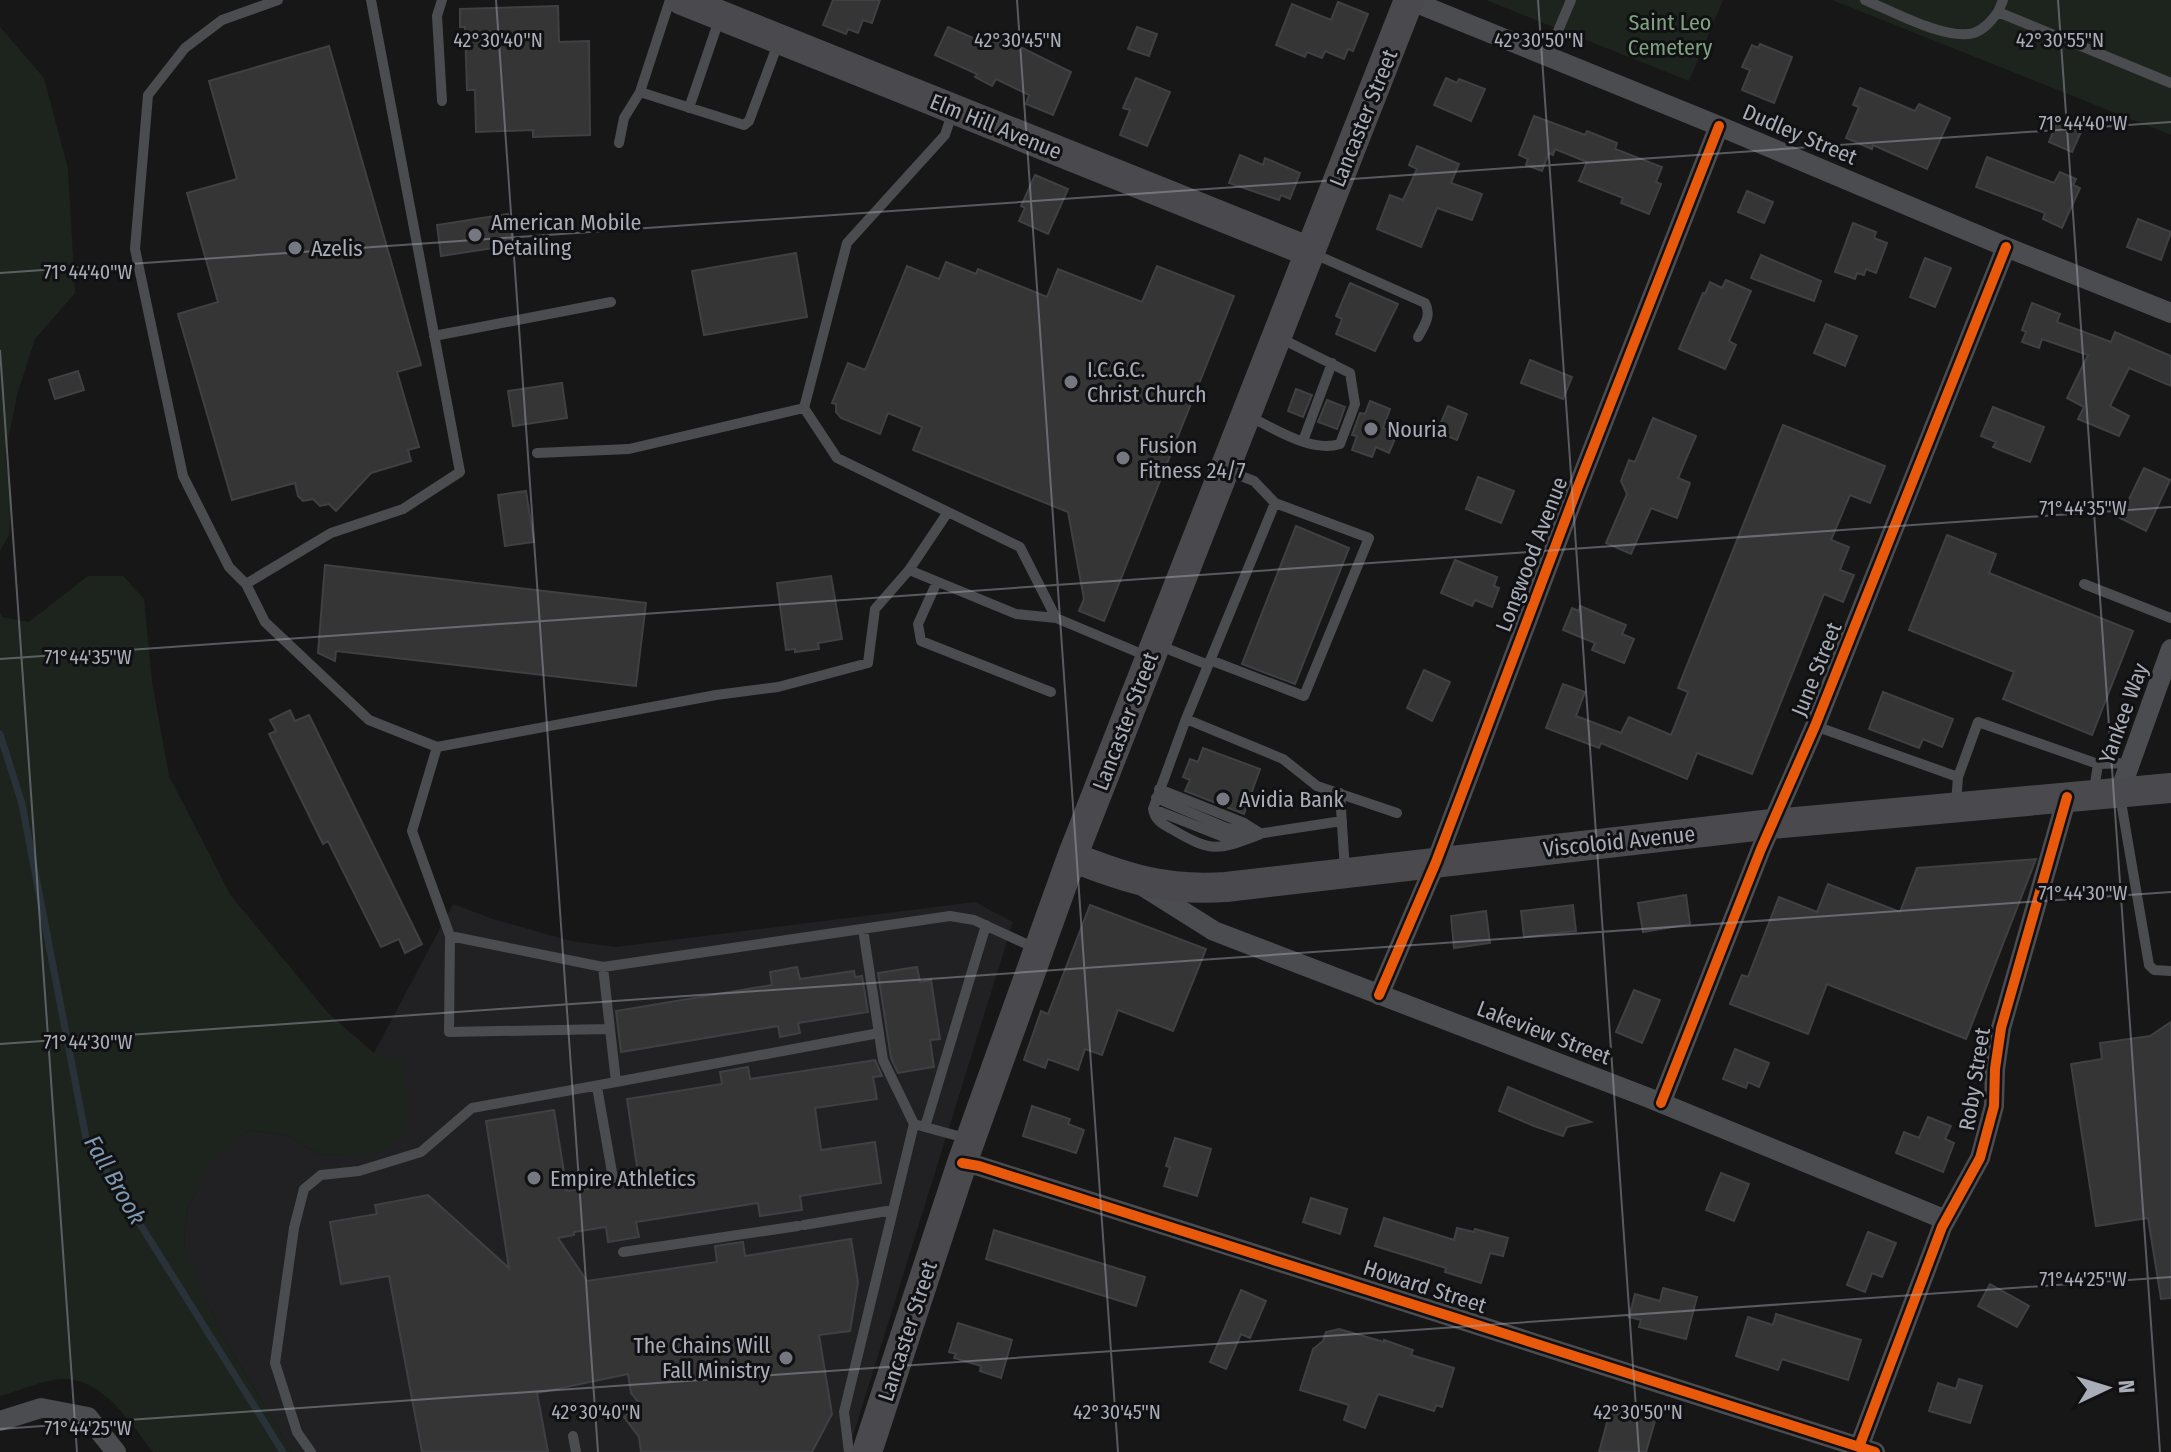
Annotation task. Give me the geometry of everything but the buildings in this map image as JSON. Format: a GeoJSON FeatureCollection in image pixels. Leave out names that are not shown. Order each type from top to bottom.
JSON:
{"type":"FeatureCollection","features":[{"type":"Feature","properties":{"kind":"main road","name":"Elm Hill Avenue"},"geometry":{"type":"LineString","coordinates":[[682,0],[1310,252]]}},
{"type":"Feature","properties":{"kind":"main road","name":"Lancaster Street"},"geometry":{"type":"LineString","coordinates":[[867,1452],[966,1151],[1072,857],[1409,0]]}},
{"type":"Feature","properties":{"kind":"main road","name":"Viscoloid Avenue"},"geometry":{"type":"LineString","coordinates":[[1072,857],[1131,879],[1167,887],[1196,889],[1772,824],[2171,788]]}},
{"type":"Feature","properties":{"kind":"street","name":"Dudley Street"},"geometry":{"type":"LineString","coordinates":[[1409,0],[2171,313]]}},
{"type":"Feature","properties":{"kind":"street","name":"Longwood Avenue"},"geometry":{"type":"LineString","coordinates":[[1379,995],[1436,862],[1719,126]]}},
{"type":"Feature","properties":{"kind":"street","name":"June Street"},"geometry":{"type":"LineString","coordinates":[[1661,1103],[2006,247]]}},
{"type":"Feature","properties":{"kind":"street","name":"Yankee Way"},"geometry":{"type":"LineString","coordinates":[[2093,796],[2130,763],[2171,649]]}},
{"type":"Feature","properties":{"kind":"street","name":"Roby Street"},"geometry":{"type":"LineString","coordinates":[[1867,1450],[1946,1220],[1980,1158],[1994,1106],[2001,1028],[2093,796]]}},
{"type":"Feature","properties":{"kind":"street","name":"Lakeview Street"},"geometry":{"type":"LineString","coordinates":[[1131,879],[1214,931],[1661,1103],[1946,1220]]}},
{"type":"Feature","properties":{"kind":"street","name":"Howard Street"},"geometry":{"type":"LineString","coordinates":[[966,1151],[979,1166],[1867,1450]]}},
{"type":"Feature","properties":{"kind":"street"},"geometry":{"type":"LineString","coordinates":[[0,1421],[41,1408],[88,1417],[116,1452]]}},
{"type":"Feature","properties":{"kind":"lane"},"geometry":{"type":"LineString","coordinates":[[278,0],[222,20],[185,48],[148,95],[135,249],[183,476],[229,567],[246,584],[265,622],[369,720],[437,747],[716,695],[778,687],[868,663],[875,609],[909,570],[948,512]]}},
{"type":"Feature","properties":{"kind":"lane"},"geometry":{"type":"LineString","coordinates":[[246,584],[331,533],[403,509],[460,472],[371,0]]}},
{"type":"Feature","properties":{"kind":"lane"},"geometry":{"type":"LineString","coordinates":[[442,0],[437,16],[442,101]]}},
{"type":"Feature","properties":{"kind":"lane"},"geometry":{"type":"LineString","coordinates":[[619,143],[624,118],[640,92],[670,0]]}},
{"type":"Feature","properties":{"kind":"lane"},"geometry":{"type":"LineString","coordinates":[[1547,57],[1571,0]]}},
{"type":"Feature","properties":{"kind":"lane"},"geometry":{"type":"LineString","coordinates":[[1865,0],[1942,31],[1960,34],[1975,32],[1986,26],[2003,0]]}},
{"type":"Feature","properties":{"kind":"lane"},"geometry":{"type":"LineString","coordinates":[[1998,12],[2171,83]]}},
{"type":"Feature","properties":{"kind":"lane"},"geometry":{"type":"LineString","coordinates":[[689,108],[721,16]]}},
{"type":"Feature","properties":{"kind":"lane"},"geometry":{"type":"LineString","coordinates":[[640,92],[744,125],[749,121],[780,39]]}},
{"type":"Feature","properties":{"kind":"lane"},"geometry":{"type":"LineString","coordinates":[[953,109],[945,135],[847,243],[804,408],[837,458],[1020,547],[1056,618]]}},
{"type":"Feature","properties":{"kind":"lane"},"geometry":{"type":"LineString","coordinates":[[1310,252],[1425,303],[1428,318],[1418,337]]}},
{"type":"Feature","properties":{"kind":"lane"},"geometry":{"type":"LineString","coordinates":[[434,336],[611,302]]}},
{"type":"Feature","properties":{"kind":"lane"},"geometry":{"type":"LineString","coordinates":[[1245,415],[1303,441],[1328,448],[1340,444],[1355,404],[1350,373],[1276,336]]}},
{"type":"Feature","properties":{"kind":"lane"},"geometry":{"type":"LineString","coordinates":[[1303,441],[1332,363]]}},
{"type":"Feature","properties":{"kind":"lane"},"geometry":{"type":"LineString","coordinates":[[537,453],[629,449],[804,408]]}},
{"type":"Feature","properties":{"kind":"lane"},"geometry":{"type":"LineString","coordinates":[[909,570],[1016,614],[1056,618],[1153,651],[1209,662],[1304,696],[1369,538],[1275,503],[1254,481],[1224,469]]}},
{"type":"Feature","properties":{"kind":"lane"},"geometry":{"type":"LineString","coordinates":[[1261,834],[1228,846],[1206,847],[1158,821],[1156,799],[1275,503]]}},
{"type":"Feature","properties":{"kind":"lane"},"geometry":{"type":"LineString","coordinates":[[937,582],[918,624],[921,641],[1051,692]]}},
{"type":"Feature","properties":{"kind":"lane"},"geometry":{"type":"LineString","coordinates":[[2084,584],[2171,618]]}},
{"type":"Feature","properties":{"kind":"lane"},"geometry":{"type":"LineString","coordinates":[[1186,719],[1283,759],[1317,786],[1397,813]]}},
{"type":"Feature","properties":{"kind":"lane"},"geometry":{"type":"LineString","coordinates":[[1956,807],[1958,777],[1978,722],[2098,764],[2130,763]]}},
{"type":"Feature","properties":{"kind":"lane"},"geometry":{"type":"LineString","coordinates":[[1815,726],[1958,777]]}},
{"type":"Feature","properties":{"kind":"lane"},"geometry":{"type":"LineString","coordinates":[[437,747],[412,831],[450,936],[449,1032],[610,1029]]}},
{"type":"Feature","properties":{"kind":"lane"},"geometry":{"type":"LineString","coordinates":[[2098,764],[2093,796],[2149,965],[2154,970],[2171,971]]}},
{"type":"Feature","properties":{"kind":"lane"},"geometry":{"type":"LineString","coordinates":[[1340,793],[1346,873]]}},
{"type":"Feature","properties":{"kind":"lane"},"geometry":{"type":"LineString","coordinates":[[1156,799],[1231,817],[1261,834]]}},
{"type":"Feature","properties":{"kind":"lane"},"geometry":{"type":"LineString","coordinates":[[1156,799],[1224,837],[1237,838],[1342,821]]}},
{"type":"Feature","properties":{"kind":"lane"},"geometry":{"type":"LineString","coordinates":[[450,936],[603,967],[961,916],[1038,949]]}},
{"type":"Feature","properties":{"kind":"lane"},"geometry":{"type":"LineString","coordinates":[[849,1452],[844,1412],[893,1210],[986,925]]}},
{"type":"Feature","properties":{"kind":"lane"},"geometry":{"type":"LineString","coordinates":[[863,929],[883,1060],[920,1125],[966,1151]]}},
{"type":"Feature","properties":{"kind":"lane"},"geometry":{"type":"LineString","coordinates":[[603,967],[616,1082]]}},
{"type":"Feature","properties":{"kind":"lane"},"geometry":{"type":"LineString","coordinates":[[311,1452],[297,1432],[275,1363],[294,1228],[304,1189],[321,1175],[359,1171],[421,1152],[472,1108],[879,1033]]}},
{"type":"Feature","properties":{"kind":"lane"},"geometry":{"type":"LineString","coordinates":[[597,1087],[613,1178]]}},
{"type":"Feature","properties":{"kind":"lane"},"geometry":{"type":"LineString","coordinates":[[623,1252],[893,1210]]}},
{"type":"Feature","properties":{"kind":"lane"},"geometry":{"type":"LineString","coordinates":[[573,1436],[576,1452]]}},
{"type":"Feature","properties":{"kind":"shaded area"},"geometry":{"type":"Polygon","coordinates":[[[975,902],[1013,922],[848,1452],[292,1452],[221,1333],[184,1246],[187,1210],[211,1158],[249,1130],[287,1135],[319,1154],[373,1155],[374,1053],[453,904],[571,941],[616,947],[975,902]]]}},
{"type":"Feature","properties":{"kind":"green space","name":"Saint Leo Cemetery"},"geometry":{"type":"Polygon","coordinates":[[[1486,0],[1723,0],[1689,81],[1486,0]]]}},
{"type":"Feature","properties":{"kind":"green space"},"geometry":{"type":"Polygon","coordinates":[[[1832,0],[2171,0],[2171,135],[1832,0]]]}},
{"type":"Feature","properties":{"kind":"green space"},"geometry":{"type":"Polygon","coordinates":[[[0,27],[44,78],[68,169],[75,293],[35,339],[17,395],[5,456],[12,498],[9,535],[0,551],[0,27]]]}},
{"type":"Feature","properties":{"kind":"green space"},"geometry":{"type":"Polygon","coordinates":[[[88,576],[123,576],[144,599],[152,682],[169,776],[231,896],[329,1014],[374,1053],[401,1060],[408,1097],[406,1135],[373,1156],[319,1154],[287,1135],[249,1130],[211,1159],[187,1210],[184,1245],[221,1333],[292,1452],[153,1452],[115,1404],[77,1380],[47,1381],[0,1396],[0,613],[2,617],[29,622],[88,576]]]}},
{"type":"Feature","properties":{"kind":"waterway","name":"Fall Brook"},"geometry":{"type":"LineString","coordinates":[[0,734],[22,804],[86,1138],[283,1452]]}},
{"type":"Feature","properties":{"kind":"cycle path"},"geometry":{"type":"LineString","coordinates":[[1379,995],[1436,862],[1719,126]]}},
{"type":"Feature","properties":{"kind":"cycle path"},"geometry":{"type":"LineString","coordinates":[[1661,1103],[2006,247]]}},
{"type":"Feature","properties":{"kind":"cycle path"},"geometry":{"type":"LineString","coordinates":[[1859,1447],[1942,1227],[1980,1158],[1994,1106],[2001,1028],[2067,797]]}},
{"type":"Feature","properties":{"kind":"cycle path"},"geometry":{"type":"LineString","coordinates":[[962,1163],[1875,1452]]}},
{"type":"Feature","properties":{"kind":"place","name":"American Mobile Detailing"},"geometry":{"type":"Point","coordinates":[475,235]}},
{"type":"Feature","properties":{"kind":"place","name":"Azelis"},"geometry":{"type":"Point","coordinates":[295,248]}},
{"type":"Feature","properties":{"kind":"place","name":"I.C.G.C. Christ Church"},"geometry":{"type":"Point","coordinates":[1071,382]}},
{"type":"Feature","properties":{"kind":"place","name":"Nouria"},"geometry":{"type":"Point","coordinates":[1371,429]}},
{"type":"Feature","properties":{"kind":"place","name":"Fusion Fitness 24/7"},"geometry":{"type":"Point","coordinates":[1123,458]}},
{"type":"Feature","properties":{"kind":"place","name":"Avidia Bank"},"geometry":{"type":"Point","coordinates":[1223,799]}},
{"type":"Feature","properties":{"kind":"place","name":"Empire Athletics"},"geometry":{"type":"Point","coordinates":[534,1178]}},
{"type":"Feature","properties":{"kind":"place","name":"The Chains Will Fall Ministry"},"geometry":{"type":"Point","coordinates":[786,1358]}}]}
